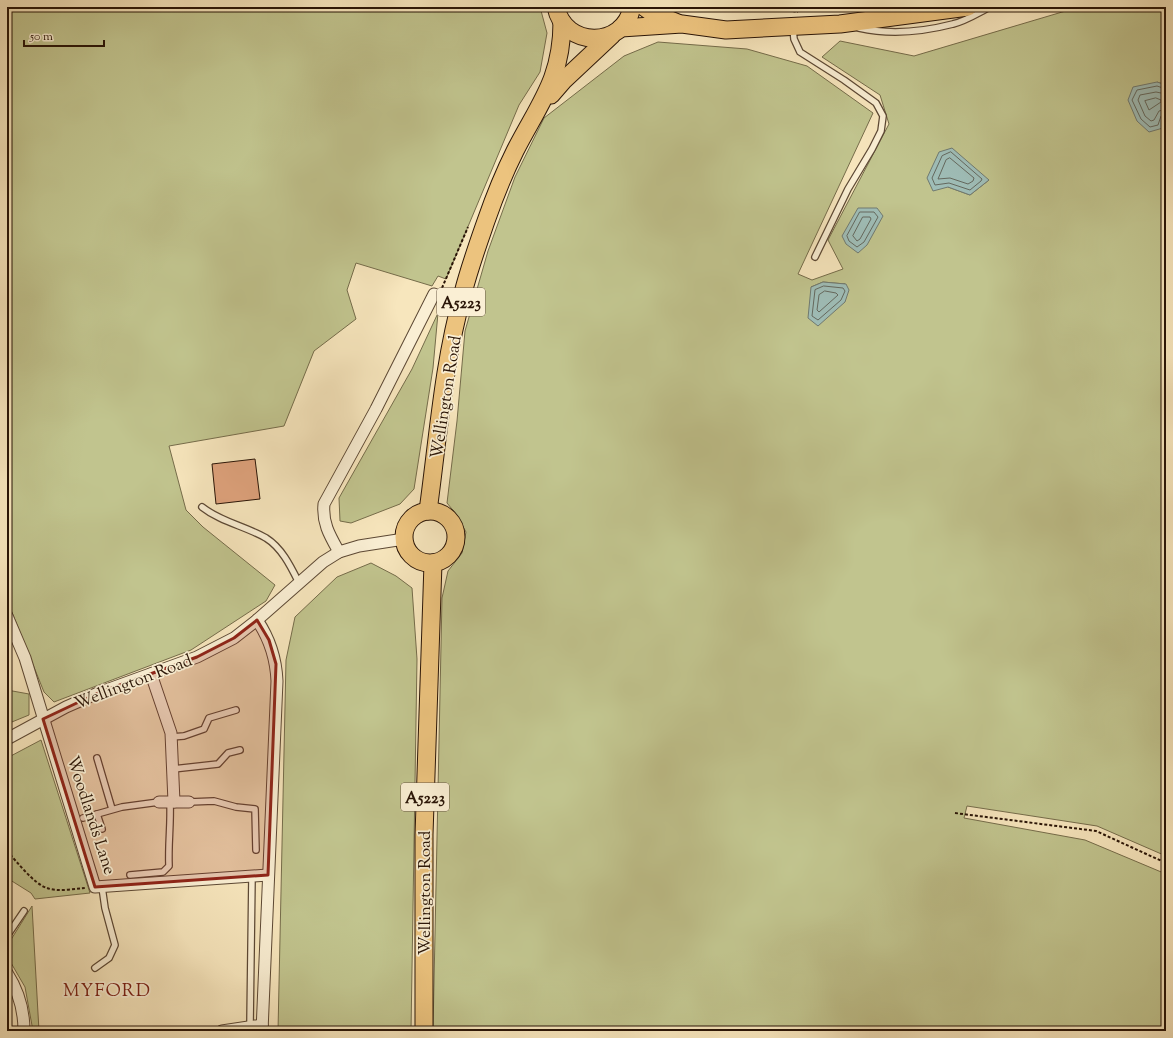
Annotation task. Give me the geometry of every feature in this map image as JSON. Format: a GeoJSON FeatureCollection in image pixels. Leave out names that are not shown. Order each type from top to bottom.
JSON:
{"type":"FeatureCollection","features":[{"type":"Feature","properties":{"kind":"main road","name":"Wellington Road"},"geometry":{"type":"LineString","coordinates":[[540,107],[564,80],[617,31],[628,19],[632,7]]}},
{"type":"Feature","properties":{"kind":"main road"},"geometry":{"type":"LineString","coordinates":[[644,7],[651,12],[682,24],[726,30],[840,24],[968,7]]}},
{"type":"Feature","properties":{"kind":"main road","name":"Wellington Road"},"geometry":{"type":"LineString","coordinates":[[428,511],[445,379],[462,294],[489,212],[515,151],[540,107],[557,65],[562,38],[559,15]]}},
{"type":"Feature","properties":{"kind":"main road"},"geometry":{"type":"LineString","coordinates":[[559,15],[569,30],[579,36],[590,39],[602,38],[617,31],[682,24]]}},
{"type":"Feature","properties":{"kind":"main road"},"geometry":{"type":"LineString","coordinates":[[428,511],[437,512],[445,516],[451,522],[455,530],[456,539],[454,548],[445,558],[433,563],[421,561],[410,554],[404,539],[408,524],[413,517],[428,511]]}},
{"type":"Feature","properties":{"kind":"main road","name":"Wellington Road"},"geometry":{"type":"LineString","coordinates":[[424,1031],[424,835],[433,563]]}},
{"type":"Feature","properties":{"kind":"street"},"geometry":{"type":"LineString","coordinates":[[339,552],[327,530],[323,516],[324,504],[376,409],[434,294]]}},
{"type":"Feature","properties":{"kind":"street","name":"Wellington Road"},"geometry":{"type":"LineString","coordinates":[[7,739],[43,719],[98,693],[197,657],[234,638],[257,620],[323,562],[339,552],[359,546],[404,539]]}},
{"type":"Feature","properties":{"kind":"street","name":"Woodlands Lane"},"geometry":{"type":"LineString","coordinates":[[7,616],[25,658],[43,719],[98,887],[268,875]]}},
{"type":"Feature","properties":{"kind":"street"},"geometry":{"type":"LineString","coordinates":[[222,1031],[250,1025],[262,1028],[276,664],[269,640],[257,620]]}},
{"type":"Feature","properties":{"kind":"street"},"geometry":{"type":"LineString","coordinates":[[151,674],[172,737],[174,769],[172,802]]}},
{"type":"Feature","properties":{"kind":"street"},"geometry":{"type":"LineString","coordinates":[[158,802],[189,802]]}},
{"type":"Feature","properties":{"kind":"street"},"geometry":{"type":"LineString","coordinates":[[7,973],[20,1002],[24,1019],[24,1031]]}},
{"type":"Feature","properties":{"kind":"lane"},"geometry":{"type":"LineString","coordinates":[[840,24],[876,32],[905,32],[955,24],[990,7]]}},
{"type":"Feature","properties":{"kind":"lane"},"geometry":{"type":"LineString","coordinates":[[793,26],[794,39],[800,52],[844,80],[876,103],[883,116],[881,131],[848,189],[815,257]]}},
{"type":"Feature","properties":{"kind":"lane"},"geometry":{"type":"LineString","coordinates":[[202,507],[213,516],[267,539],[286,558],[300,583]]}},
{"type":"Feature","properties":{"kind":"lane"},"geometry":{"type":"LineString","coordinates":[[172,737],[184,736],[204,729],[209,718],[236,710]]}},
{"type":"Feature","properties":{"kind":"lane"},"geometry":{"type":"LineString","coordinates":[[174,769],[218,764],[228,753],[240,750]]}},
{"type":"Feature","properties":{"kind":"lane"},"geometry":{"type":"LineString","coordinates":[[97,758],[112,809]]}},
{"type":"Feature","properties":{"kind":"lane"},"geometry":{"type":"LineString","coordinates":[[189,802],[214,801],[236,807],[255,809],[256,850]]}},
{"type":"Feature","properties":{"kind":"lane"},"geometry":{"type":"LineString","coordinates":[[83,818],[112,809],[158,802]]}},
{"type":"Feature","properties":{"kind":"lane"},"geometry":{"type":"LineString","coordinates":[[130,875],[163,872],[169,866],[168,839],[172,802]]}},
{"type":"Feature","properties":{"kind":"lane"},"geometry":{"type":"LineString","coordinates":[[97,814],[102,829]]}},
{"type":"Feature","properties":{"kind":"lane"},"geometry":{"type":"LineString","coordinates":[[250,1025],[252,876]]}},
{"type":"Feature","properties":{"kind":"lane"},"geometry":{"type":"LineString","coordinates":[[95,968],[109,958],[116,945],[98,887]]}},
{"type":"Feature","properties":{"kind":"lane"},"geometry":{"type":"LineString","coordinates":[[7,936],[24,911]]}},
{"type":"Feature","properties":{"kind":"path"},"geometry":{"type":"LineString","coordinates":[[955,813],[1096,831],[1166,863]]}},
{"type":"Feature","properties":{"kind":"path"},"geometry":{"type":"LineString","coordinates":[[7,852],[40,885],[48,889],[60,890],[98,887]]}},
{"type":"Feature","properties":{"kind":"highlighted area"},"geometry":{"type":"Polygon","coordinates":[[[257,620],[269,640],[276,664],[268,875],[95,887],[43,719],[98,693],[197,657],[234,638],[257,620]]]}},
{"type":"Feature","properties":{"kind":"green space"},"geometry":{"type":"Polygon","coordinates":[[[7,7],[540,7],[547,33],[540,72],[519,105],[446,279],[438,276],[432,286],[356,263],[347,290],[356,319],[314,351],[284,426],[169,446],[186,510],[203,527],[275,585],[266,601],[191,650],[54,702],[44,692],[7,600],[7,7]]]}},
{"type":"Feature","properties":{"kind":"green space"},"geometry":{"type":"Polygon","coordinates":[[[809,7],[872,7],[856,9],[809,7]]]}},
{"type":"Feature","properties":{"kind":"green space"},"geometry":{"type":"Polygon","coordinates":[[[1079,7],[1166,7],[1166,85],[1157,82],[1163,128],[1166,107],[1166,856],[1097,826],[967,806],[964,818],[1085,840],[1166,874],[1166,1031],[433,1031],[442,598],[448,571],[462,553],[466,532],[456,514],[447,503],[457,421],[465,331],[488,251],[515,177],[544,118],[624,56],[658,42],[747,49],[807,66],[873,113],[798,274],[812,280],[843,269],[828,240],[889,124],[880,95],[822,57],[840,41],[914,56],[1079,7]],[[989,180],[948,187],[970,195],[989,180]],[[823,282],[811,287],[845,284],[823,282]]]}},
{"type":"Feature","properties":{"kind":"green space"},"geometry":{"type":"Polygon","coordinates":[[[438,313],[433,368],[414,489],[400,504],[351,523],[340,521],[339,498],[412,369],[438,313]]]}},
{"type":"Feature","properties":{"kind":"green space"},"geometry":{"type":"Polygon","coordinates":[[[371,563],[396,576],[412,588],[417,659],[411,1031],[278,1031],[286,660],[295,617],[337,577],[371,563]]]}},
{"type":"Feature","properties":{"kind":"green space"},"geometry":{"type":"Polygon","coordinates":[[[7,690],[29,694],[29,715],[7,724],[7,690]]]}},
{"type":"Feature","properties":{"kind":"green space"},"geometry":{"type":"Polygon","coordinates":[[[41,740],[90,893],[35,899],[31,893],[7,878],[7,758],[41,740]]]}},
{"type":"Feature","properties":{"kind":"green space"},"geometry":{"type":"Polygon","coordinates":[[[32,906],[39,1031],[33,1031],[25,987],[7,956],[7,946],[32,906]]]}},
{"type":"Feature","properties":{"kind":"water"},"geometry":{"type":"Polygon","coordinates":[[[1157,82],[1166,85],[1166,107],[1163,128],[1149,132],[1137,121],[1128,100],[1133,87],[1157,82]]]}},
{"type":"Feature","properties":{"kind":"water"},"geometry":{"type":"Polygon","coordinates":[[[952,148],[989,180],[970,195],[948,187],[933,191],[927,178],[939,152],[952,148]]]}},
{"type":"Feature","properties":{"kind":"water"},"geometry":{"type":"Polygon","coordinates":[[[858,208],[877,208],[883,216],[867,245],[858,253],[846,244],[842,236],[858,208]]]}},
{"type":"Feature","properties":{"kind":"water"},"geometry":{"type":"Polygon","coordinates":[[[823,282],[846,284],[849,290],[845,302],[818,326],[808,318],[811,287],[823,282]]]}},
{"type":"Feature","properties":{"kind":"building"},"geometry":{"type":"Polygon","coordinates":[[[255,459],[260,499],[216,504],[212,464],[255,459]]]}},
{"type":"Feature","properties":{"kind":"district","name":"MYFORD"},"geometry":{"type":"Point","coordinates":[107,990]}}]}
